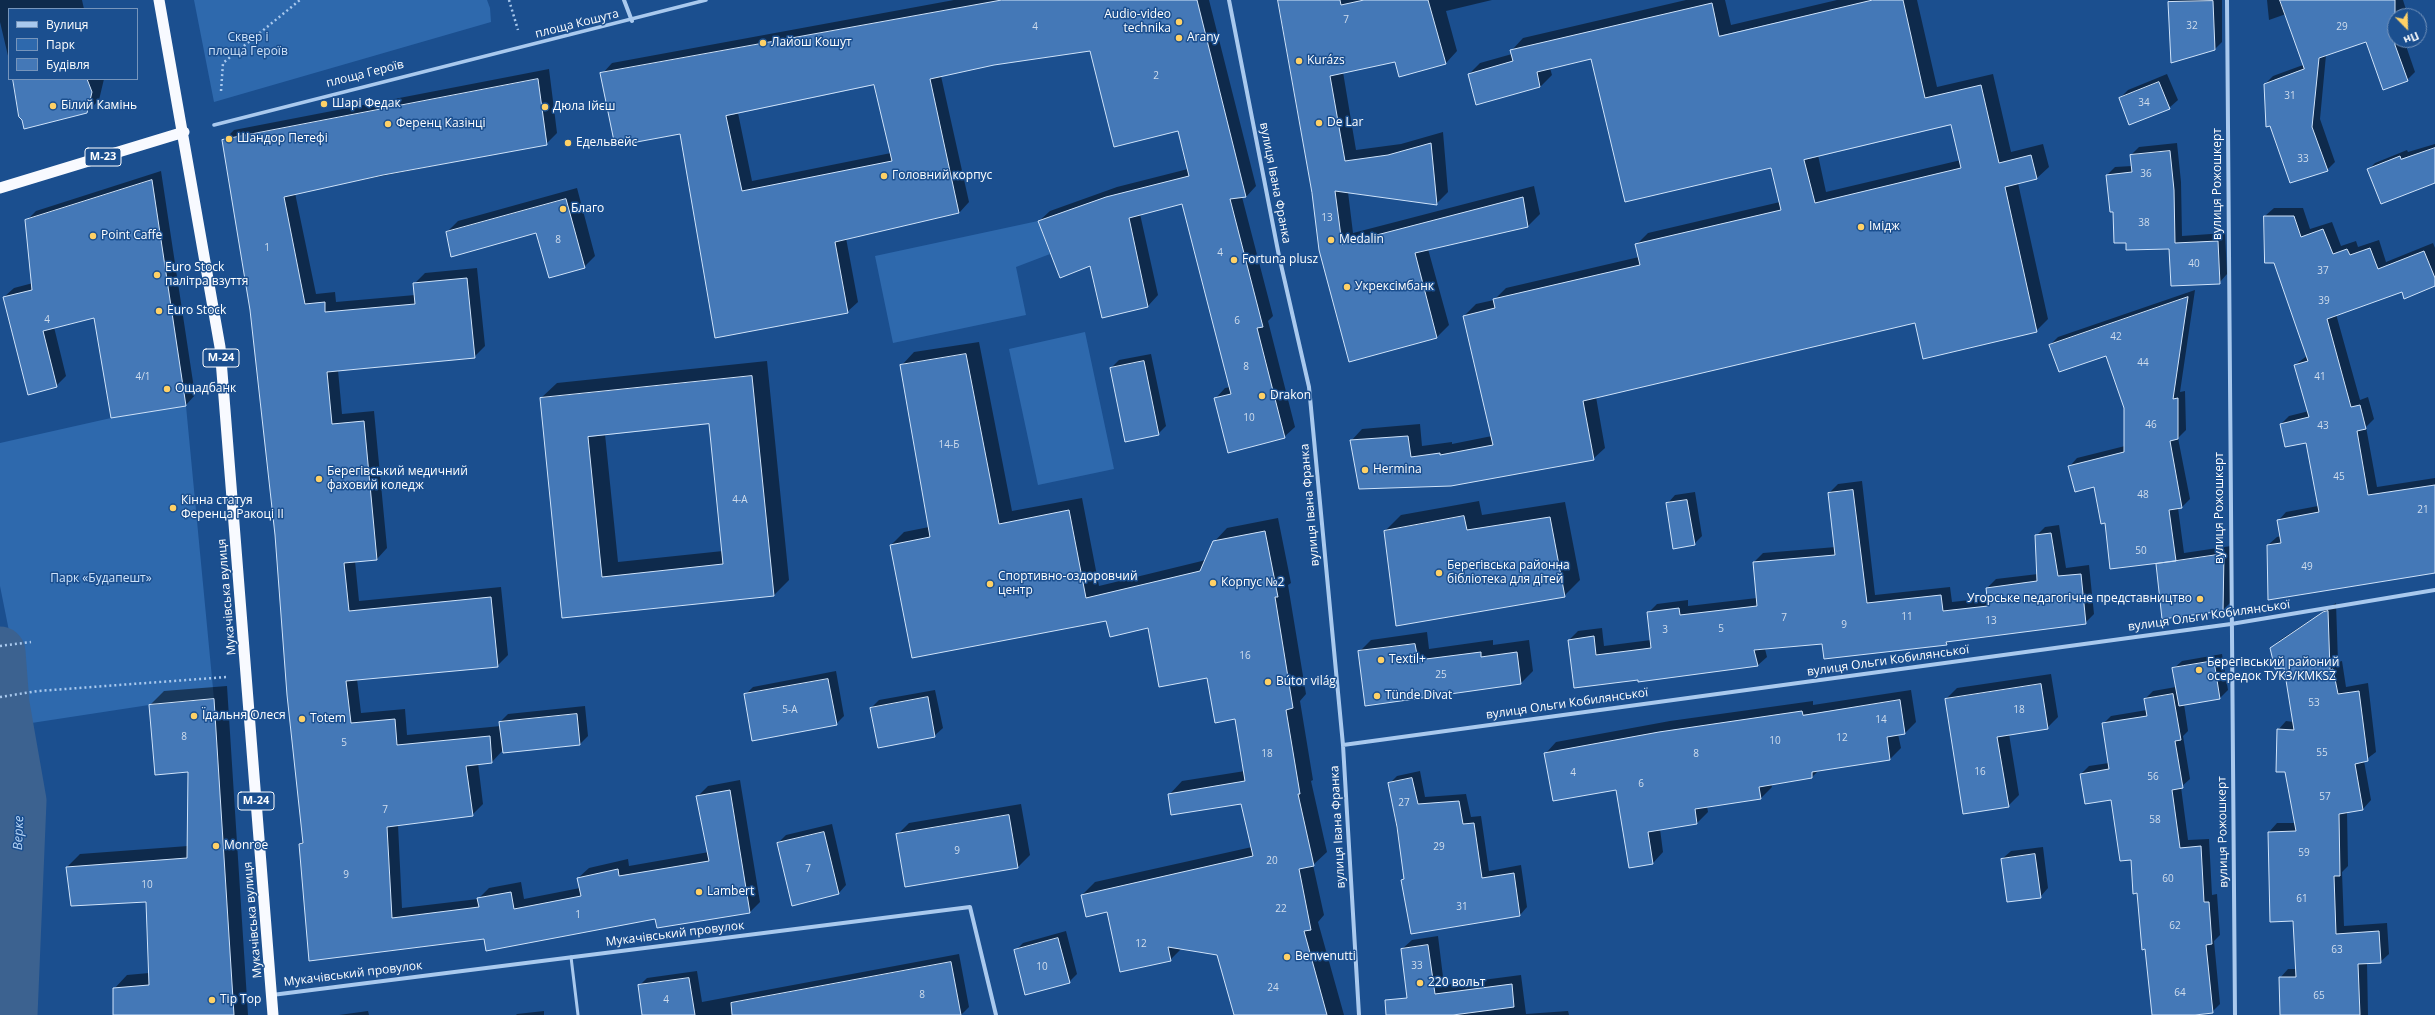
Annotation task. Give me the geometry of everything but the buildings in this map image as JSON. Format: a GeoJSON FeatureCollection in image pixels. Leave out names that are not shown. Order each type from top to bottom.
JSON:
{"type":"FeatureCollection","features":[{"type":"Feature","properties":{"kind":"highway","name":"М-24"},"geometry":{"type":"LineString","coordinates":[[159,0],[184,132]]}},
{"type":"Feature","properties":{"kind":"highway","name":"М-23"},"geometry":{"type":"LineString","coordinates":[[0,188],[184,132]]}},
{"type":"Feature","properties":{"kind":"highway","name":"Мукачівська вулиця"},"geometry":{"type":"LineString","coordinates":[[184,132],[220,347],[273,1015]]}},
{"type":"Feature","properties":{"kind":"street"},"geometry":{"type":"LineString","coordinates":[[624,0],[632,20]]}},
{"type":"Feature","properties":{"kind":"street","name":"площа Кошута"},"geometry":{"type":"LineString","coordinates":[[522,48],[706,0]]}},
{"type":"Feature","properties":{"kind":"street","name":"вулиця Івана Франка"},"geometry":{"type":"LineString","coordinates":[[1229,0],[1279,256],[1309,387],[1343,745],[1359,1015]]}},
{"type":"Feature","properties":{"kind":"street","name":"вулиця Рожошкерт"},"geometry":{"type":"LineString","coordinates":[[2227,0],[2235,1015]]}},
{"type":"Feature","properties":{"kind":"street","name":"площа Героїв"},"geometry":{"type":"LineString","coordinates":[[214,125],[522,48]]}},
{"type":"Feature","properties":{"kind":"street","name":"вулиця Ольги Кобилянської"},"geometry":{"type":"LineString","coordinates":[[1343,745],[2231,624],[2435,590]]}},
{"type":"Feature","properties":{"kind":"street","name":"Мукачівський провулок"},"geometry":{"type":"LineString","coordinates":[[272,995],[970,908],[996,1015]]}},
{"type":"Feature","properties":{"kind":"lane"},"geometry":{"type":"LineString","coordinates":[[571,957],[578,1015]]}},
{"type":"Feature","properties":{"kind":"path"},"geometry":{"type":"LineString","coordinates":[[222,91],[223,62],[300,0]]}},
{"type":"Feature","properties":{"kind":"path"},"geometry":{"type":"LineString","coordinates":[[509,0],[514,10],[522,48]]}},
{"type":"Feature","properties":{"kind":"path"},"geometry":{"type":"LineString","coordinates":[[0,646],[32,642]]}},
{"type":"Feature","properties":{"kind":"path"},"geometry":{"type":"LineString","coordinates":[[0,696],[38,691],[246,675]]}},
{"type":"Feature","properties":{"kind":"green space","name":"Сквер і площа Героїв"},"geometry":{"type":"Polygon","coordinates":[[[194,0],[487,0],[490,8],[491,22],[214,102],[194,0]]]}},
{"type":"Feature","properties":{"kind":"green space"},"geometry":{"type":"Polygon","coordinates":[[[1038,221],[1050,254],[1016,267],[1026,315],[893,343],[875,256],[1038,221]]]}},
{"type":"Feature","properties":{"kind":"green space"},"geometry":{"type":"Polygon","coordinates":[[[1085,332],[1114,469],[1038,485],[1009,349],[1085,332]]]}},
{"type":"Feature","properties":{"kind":"green space","name":"Парк «Будапешт»"},"geometry":{"type":"Polygon","coordinates":[[[186,406],[214,699],[149,705],[25,724],[23,701],[0,586],[0,443],[111,418],[186,406]]]}},
{"type":"Feature","properties":{"kind":"waterway","name":"Верке"},"geometry":{"type":"LineString","coordinates":[[0,652],[4,704],[21,801],[12,1015]]}},
{"type":"Feature","properties":{"kind":"place","name":"Audio-video technika"},"geometry":{"type":"Point","coordinates":[1179,22]}},
{"type":"Feature","properties":{"kind":"place","name":"Arany"},"geometry":{"type":"Point","coordinates":[1179,38]}},
{"type":"Feature","properties":{"kind":"place","name":"Лайош Кошут"},"geometry":{"type":"Point","coordinates":[763,43]}},
{"type":"Feature","properties":{"kind":"place","name":"Kurázs"},"geometry":{"type":"Point","coordinates":[1299,61]}},
{"type":"Feature","properties":{"kind":"place","name":"Шарі Федак"},"geometry":{"type":"Point","coordinates":[324,104]}},
{"type":"Feature","properties":{"kind":"place","name":"Білий Камінь"},"geometry":{"type":"Point","coordinates":[53,106]}},
{"type":"Feature","properties":{"kind":"place","name":"Дюла Ійєш"},"geometry":{"type":"Point","coordinates":[545,107]}},
{"type":"Feature","properties":{"kind":"place","name":"De Lar"},"geometry":{"type":"Point","coordinates":[1319,123]}},
{"type":"Feature","properties":{"kind":"place","name":"Ференц Казінці"},"geometry":{"type":"Point","coordinates":[388,124]}},
{"type":"Feature","properties":{"kind":"place","name":"Шандор Петефі"},"geometry":{"type":"Point","coordinates":[229,139]}},
{"type":"Feature","properties":{"kind":"place","name":"Едельвейс"},"geometry":{"type":"Point","coordinates":[568,143]}},
{"type":"Feature","properties":{"kind":"place","name":"Головний корпус"},"geometry":{"type":"Point","coordinates":[884,176]}},
{"type":"Feature","properties":{"kind":"place","name":"Благо"},"geometry":{"type":"Point","coordinates":[563,209]}},
{"type":"Feature","properties":{"kind":"place","name":"Імідж"},"geometry":{"type":"Point","coordinates":[1861,227]}},
{"type":"Feature","properties":{"kind":"place","name":"Point Caffe"},"geometry":{"type":"Point","coordinates":[93,236]}},
{"type":"Feature","properties":{"kind":"place","name":"Medalin"},"geometry":{"type":"Point","coordinates":[1331,240]}},
{"type":"Feature","properties":{"kind":"place","name":"Fortuna plusz"},"geometry":{"type":"Point","coordinates":[1234,260]}},
{"type":"Feature","properties":{"kind":"place","name":"Euro Stock палітра взуття"},"geometry":{"type":"Point","coordinates":[157,275]}},
{"type":"Feature","properties":{"kind":"place","name":"Укрексімбанк"},"geometry":{"type":"Point","coordinates":[1347,287]}},
{"type":"Feature","properties":{"kind":"place","name":"Euro Stock"},"geometry":{"type":"Point","coordinates":[159,311]}},
{"type":"Feature","properties":{"kind":"place","name":"Ощадбанк"},"geometry":{"type":"Point","coordinates":[167,389]}},
{"type":"Feature","properties":{"kind":"place","name":"Drakon"},"geometry":{"type":"Point","coordinates":[1262,396]}},
{"type":"Feature","properties":{"kind":"place","name":"Hermina"},"geometry":{"type":"Point","coordinates":[1365,470]}},
{"type":"Feature","properties":{"kind":"place","name":"Берегівський медичний фаховий коледж"},"geometry":{"type":"Point","coordinates":[319,479]}},
{"type":"Feature","properties":{"kind":"place","name":"Кінна статуя Ференца Ракоці II"},"geometry":{"type":"Point","coordinates":[173,508]}},
{"type":"Feature","properties":{"kind":"place","name":"Берегівська районна бібліотека для дітей"},"geometry":{"type":"Point","coordinates":[1439,573]}},
{"type":"Feature","properties":{"kind":"place","name":"Корпус №2"},"geometry":{"type":"Point","coordinates":[1213,583]}},
{"type":"Feature","properties":{"kind":"place","name":"Спортивно-оздоровчий центр"},"geometry":{"type":"Point","coordinates":[990,584]}},
{"type":"Feature","properties":{"kind":"place","name":"Угорське педагогічне представництво"},"geometry":{"type":"Point","coordinates":[2200,599]}},
{"type":"Feature","properties":{"kind":"place","name":"Textil+"},"geometry":{"type":"Point","coordinates":[1381,660]}},
{"type":"Feature","properties":{"kind":"place","name":"Берегівський районий осередок ТУКЗ/KMKSZ"},"geometry":{"type":"Point","coordinates":[2199,670]}},
{"type":"Feature","properties":{"kind":"place","name":"Bútor világ"},"geometry":{"type":"Point","coordinates":[1268,682]}},
{"type":"Feature","properties":{"kind":"place","name":"Tünde Divat"},"geometry":{"type":"Point","coordinates":[1377,696]}},
{"type":"Feature","properties":{"kind":"place","name":"Їдальня Олеся"},"geometry":{"type":"Point","coordinates":[194,716]}},
{"type":"Feature","properties":{"kind":"place","name":"Totem"},"geometry":{"type":"Point","coordinates":[302,719]}},
{"type":"Feature","properties":{"kind":"place","name":"Monroe"},"geometry":{"type":"Point","coordinates":[216,846]}},
{"type":"Feature","properties":{"kind":"place","name":"Lambert"},"geometry":{"type":"Point","coordinates":[699,892]}},
{"type":"Feature","properties":{"kind":"place","name":"Benvenutti"},"geometry":{"type":"Point","coordinates":[1287,957]}},
{"type":"Feature","properties":{"kind":"place","name":"220 вольт"},"geometry":{"type":"Point","coordinates":[1420,983]}},
{"type":"Feature","properties":{"kind":"place","name":"Tip Top"},"geometry":{"type":"Point","coordinates":[212,1000]}}]}
